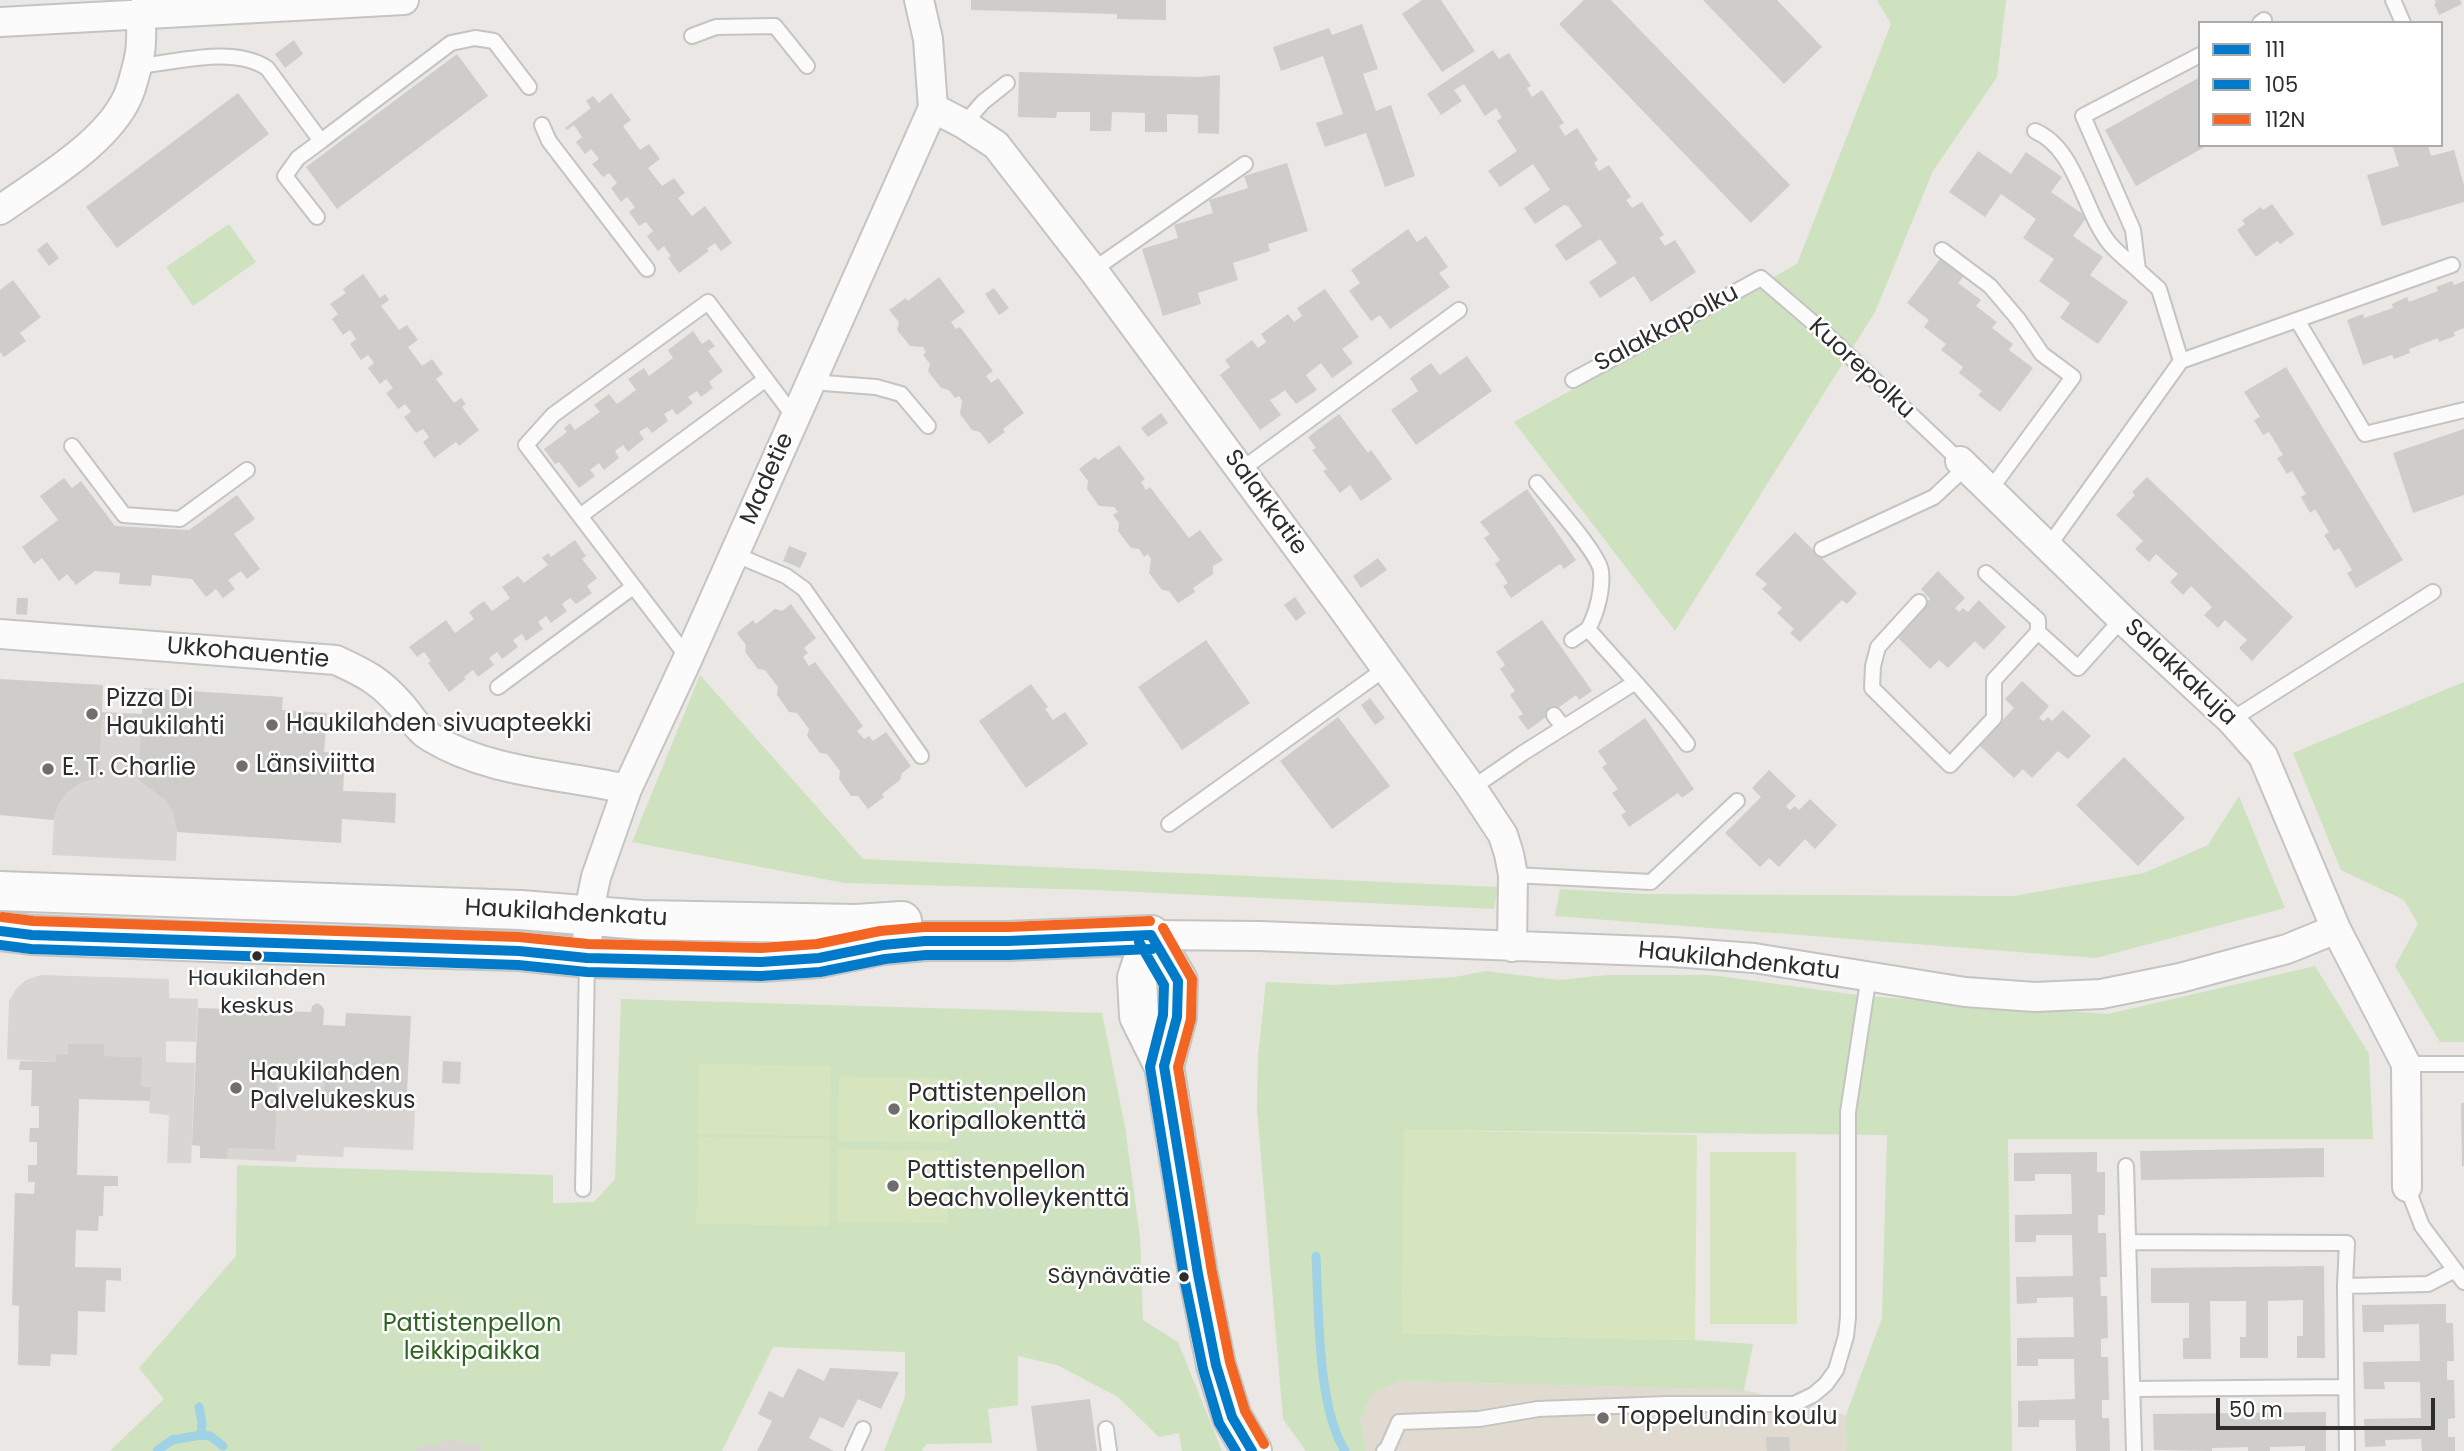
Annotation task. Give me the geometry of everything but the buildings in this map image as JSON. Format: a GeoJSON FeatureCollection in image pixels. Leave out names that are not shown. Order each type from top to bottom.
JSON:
{"type":"FeatureCollection","features":[{"type":"Feature","properties":{"kind":"main road","name":"Haukilahdenkatu"},"geometry":{"type":"LineString","coordinates":[[0,891],[521,910],[642,920],[856,925],[911,921],[1004,920],[1141,934]]}},
{"type":"Feature","properties":{"kind":"main road","name":"Haukilahdenkatu"},"geometry":{"type":"LineString","coordinates":[[0,931],[32,935],[259,944],[519,951],[587,958],[761,962],[819,958],[883,945],[1008,942],[1141,934]]}},
{"type":"Feature","properties":{"kind":"main road"},"geometry":{"type":"LineString","coordinates":[[1141,934],[1137,978],[1139,1016],[1164,1066],[1198,1274],[1216,1365],[1232,1417],[1252,1451]]}},
{"type":"Feature","properties":{"kind":"street"},"geometry":{"type":"LineString","coordinates":[[0,22],[144,7],[404,0]]}},
{"type":"Feature","properties":{"kind":"street","name":"Madetie"},"geometry":{"type":"LineString","coordinates":[[587,958],[588,916],[596,877],[627,789],[933,108],[928,39],[919,0]]}},
{"type":"Feature","properties":{"kind":"street"},"geometry":{"type":"LineString","coordinates":[[0,211],[97,139],[116,118],[130,92],[137,66],[144,7]]}},
{"type":"Feature","properties":{"kind":"street","name":"Salakkatie"},"geometry":{"type":"LineString","coordinates":[[933,108],[996,145],[1093,270],[1241,470],[1472,789],[1503,835],[1509,854],[1513,875],[1513,947]]}},
{"type":"Feature","properties":{"kind":"street","name":"Salakkakuja"},"geometry":{"type":"LineString","coordinates":[[1963,464],[2122,619],[2231,720],[2263,756],[2336,929],[2406,1064]]}},
{"type":"Feature","properties":{"kind":"street","name":"Ukkohauentie"},"geometry":{"type":"LineString","coordinates":[[0,634],[336,660],[374,677],[426,735],[460,754],[499,766],[627,789]]}},
{"type":"Feature","properties":{"kind":"street","name":"Haukilahdenkatu"},"geometry":{"type":"LineString","coordinates":[[1141,934],[1272,936],[1673,952],[1754,958],[1965,992],[2035,997],[2101,994],[2180,978],[2287,949],[2336,929]]}},
{"type":"Feature","properties":{"kind":"street"},"geometry":{"type":"LineString","coordinates":[[2406,1064],[2407,1187]]}},
{"type":"Feature","properties":{"kind":"lane"},"geometry":{"type":"LineString","coordinates":[[2393,0],[2402,21]]}},
{"type":"Feature","properties":{"kind":"lane"},"geometry":{"type":"LineString","coordinates":[[692,37],[716,27],[775,26],[807,66]]}},
{"type":"Feature","properties":{"kind":"lane"},"geometry":{"type":"LineString","coordinates":[[317,217],[285,176],[298,158],[451,43],[475,38],[494,41],[529,87]]}},
{"type":"Feature","properties":{"kind":"lane"},"geometry":{"type":"LineString","coordinates":[[137,66],[226,55],[262,65],[267,68],[321,141]]}},
{"type":"Feature","properties":{"kind":"lane"},"geometry":{"type":"LineString","coordinates":[[2138,270],[2133,230],[2083,116],[2198,56]]}},
{"type":"Feature","properties":{"kind":"lane"},"geometry":{"type":"LineString","coordinates":[[964,124],[982,102],[1007,83]]}},
{"type":"Feature","properties":{"kind":"lane"},"geometry":{"type":"LineString","coordinates":[[542,125],[550,141],[647,269]]}},
{"type":"Feature","properties":{"kind":"lane"},"geometry":{"type":"LineString","coordinates":[[2035,131],[2048,136],[2060,149],[2109,243],[2159,289],[2181,360]]}},
{"type":"Feature","properties":{"kind":"lane"},"geometry":{"type":"LineString","coordinates":[[1093,270],[1245,164]]}},
{"type":"Feature","properties":{"kind":"lane"},"geometry":{"type":"LineString","coordinates":[[1942,250],[1990,286],[2018,319],[2042,354],[2073,377],[1990,490]]}},
{"type":"Feature","properties":{"kind":"lane"},"geometry":{"type":"LineString","coordinates":[[2048,547],[2181,360],[2452,265]]}},
{"type":"Feature","properties":{"kind":"lane","name":"Salakkapolku"},"geometry":{"type":"LineString","coordinates":[[1573,380],[1761,278]]}},
{"type":"Feature","properties":{"kind":"lane","name":"Kuorepolku"},"geometry":{"type":"LineString","coordinates":[[1761,278],[1824,332],[1963,464]]}},
{"type":"Feature","properties":{"kind":"lane"},"geometry":{"type":"LineString","coordinates":[[688,658],[526,444],[553,415],[708,302],[795,418]]}},
{"type":"Feature","properties":{"kind":"lane"},"geometry":{"type":"LineString","coordinates":[[1241,470],[1459,310]]}},
{"type":"Feature","properties":{"kind":"lane"},"geometry":{"type":"LineString","coordinates":[[2297,320],[2365,434],[2464,410]]}},
{"type":"Feature","properties":{"kind":"lane"},"geometry":{"type":"LineString","coordinates":[[580,516],[766,379]]}},
{"type":"Feature","properties":{"kind":"lane"},"geometry":{"type":"LineString","coordinates":[[811,382],[877,387],[901,394],[928,426]]}},
{"type":"Feature","properties":{"kind":"lane"},"geometry":{"type":"LineString","coordinates":[[72,446],[124,516],[180,519],[247,470]]}},
{"type":"Feature","properties":{"kind":"lane"},"geometry":{"type":"LineString","coordinates":[[1822,549],[1934,497],[1963,464]]}},
{"type":"Feature","properties":{"kind":"lane"},"geometry":{"type":"LineString","coordinates":[[1537,483],[1595,557],[1601,570],[1596,615],[1588,629],[1572,640]]}},
{"type":"Feature","properties":{"kind":"lane"},"geometry":{"type":"LineString","coordinates":[[734,554],[786,576],[804,589],[921,756]]}},
{"type":"Feature","properties":{"kind":"lane"},"geometry":{"type":"LineString","coordinates":[[1919,602],[1878,647],[1873,666],[1872,688],[1950,765],[1994,718],[1994,680],[2038,632],[2038,620],[1986,573]]}},
{"type":"Feature","properties":{"kind":"lane"},"geometry":{"type":"LineString","coordinates":[[498,687],[633,587]]}},
{"type":"Feature","properties":{"kind":"lane"},"geometry":{"type":"LineString","coordinates":[[2231,720],[2433,592]]}},
{"type":"Feature","properties":{"kind":"lane"},"geometry":{"type":"LineString","coordinates":[[2038,632],[2077,668],[2122,619]]}},
{"type":"Feature","properties":{"kind":"lane"},"geometry":{"type":"LineString","coordinates":[[1588,629],[1658,705],[1688,744]]}},
{"type":"Feature","properties":{"kind":"lane"},"geometry":{"type":"LineString","coordinates":[[1169,824],[1386,667]]}},
{"type":"Feature","properties":{"kind":"lane"},"geometry":{"type":"LineString","coordinates":[[1472,789],[1634,682]]}},
{"type":"Feature","properties":{"kind":"lane"},"geometry":{"type":"LineString","coordinates":[[1554,715],[1563,727]]}},
{"type":"Feature","properties":{"kind":"lane"},"geometry":{"type":"LineString","coordinates":[[1513,875],[1651,882],[1737,801]]}},
{"type":"Feature","properties":{"kind":"lane"},"geometry":{"type":"LineString","coordinates":[[583,1189],[587,958]]}},
{"type":"Feature","properties":{"kind":"lane"},"geometry":{"type":"LineString","coordinates":[[1384,1451],[1399,1422],[1479,1419],[1538,1409],[1667,1404],[1794,1404],[1813,1395],[1826,1384],[1836,1370],[1842,1353],[1848,1317],[1848,1112],[1869,975]]}},
{"type":"Feature","properties":{"kind":"lane"},"geometry":{"type":"LineString","coordinates":[[2406,1064],[2464,1064]]}},
{"type":"Feature","properties":{"kind":"lane"},"geometry":{"type":"LineString","coordinates":[[2126,1166],[2134,1451]]}},
{"type":"Feature","properties":{"kind":"lane"},"geometry":{"type":"LineString","coordinates":[[2344,1286],[2428,1284],[2459,1276],[2423,1226],[2407,1187]]}},
{"type":"Feature","properties":{"kind":"lane"},"geometry":{"type":"LineString","coordinates":[[2129,1242],[2347,1243],[2344,1286],[2347,1451]]}},
{"type":"Feature","properties":{"kind":"lane"},"geometry":{"type":"LineString","coordinates":[[2133,1389],[2346,1387]]}},
{"type":"Feature","properties":{"kind":"lane"},"geometry":{"type":"LineString","coordinates":[[853,1451],[863,1429]]}},
{"type":"Feature","properties":{"kind":"lane"},"geometry":{"type":"LineString","coordinates":[[1107,1429],[1109,1451]]}},
{"type":"Feature","properties":{"kind":"shaded area"},"geometry":{"type":"Polygon","coordinates":[[[102,719],[142,721],[164,799],[173,813],[177,832],[176,861],[52,855],[54,820],[58,805],[68,792],[81,783],[99,778],[102,719]]]}},
{"type":"Feature","properties":{"kind":"shaded area"},"geometry":{"type":"Polygon","coordinates":[[[41,975],[169,979],[169,998],[198,999],[196,1042],[166,1041],[166,1062],[195,1063],[191,1163],[167,1163],[169,1115],[149,1113],[151,1087],[141,1086],[141,1057],[104,1056],[104,1044],[69,1044],[68,1055],[56,1054],[56,1062],[7,1059],[9,1001],[16,989],[26,980],[41,975]]]}},
{"type":"Feature","properties":{"kind":"shaded area"},"geometry":{"type":"Polygon","coordinates":[[[278,1066],[325,1068],[323,1108],[415,1111],[413,1150],[344,1147],[343,1157],[297,1155],[296,1162],[227,1159],[228,1148],[275,1150],[278,1066]]]}},
{"type":"Feature","properties":{"kind":"shaded area","name":"Toppelundin koulu"},"geometry":{"type":"Polygon","coordinates":[[[1401,1381],[1744,1390],[1846,1415],[1847,1451],[1366,1451],[1360,1421],[1372,1394],[1401,1381]]]}},
{"type":"Feature","properties":{"kind":"shaded area"},"geometry":{"type":"Polygon","coordinates":[[[444,1439],[484,1447],[480,1451],[414,1451],[425,1444],[438,1446],[444,1439]]]}},
{"type":"Feature","properties":{"kind":"green space"},"geometry":{"type":"Polygon","coordinates":[[[1877,0],[2006,0],[1997,77],[1933,171],[1875,312],[1675,631],[1514,422],[1797,264],[1891,24],[1877,0]]]}},
{"type":"Feature","properties":{"kind":"green space"},"geometry":{"type":"Polygon","coordinates":[[[229,224],[256,262],[193,306],[166,267],[229,224]]]}},
{"type":"Feature","properties":{"kind":"green space"},"geometry":{"type":"Polygon","coordinates":[[[700,675],[863,859],[1498,887],[1494,909],[1096,890],[844,883],[632,842],[700,675]]]}},
{"type":"Feature","properties":{"kind":"green space"},"geometry":{"type":"Polygon","coordinates":[[[2464,682],[2464,1042],[2440,1042],[2395,966],[2418,924],[2404,900],[2341,870],[2293,753],[2464,682]]]}},
{"type":"Feature","properties":{"kind":"green space"},"geometry":{"type":"Polygon","coordinates":[[[2239,796],[2285,908],[2096,958],[1555,916],[1560,889],[1642,894],[2014,896],[2144,873],[2208,845],[2239,796]]]}},
{"type":"Feature","properties":{"kind":"green space"},"geometry":{"type":"Polygon","coordinates":[[[2315,966],[2369,1054],[2373,1139],[2008,1139],[2012,1451],[1847,1451],[1846,1415],[1882,1318],[1887,1135],[1405,1130],[1402,1333],[1695,1340],[1753,1344],[1744,1390],[1401,1381],[1372,1394],[1360,1421],[1366,1451],[1306,1451],[1283,1419],[1257,1110],[1258,1056],[1266,982],[1334,985],[1455,977],[1486,971],[1559,980],[1607,975],[1711,975],[1865,996],[2108,1014],[2315,966]]]}},
{"type":"Feature","properties":{"kind":"green space","name":"Pattistenpellon leikkipaikka"},"geometry":{"type":"Polygon","coordinates":[[[621,999],[1102,1013],[1125,1127],[1140,1237],[1143,1320],[1178,1342],[1222,1451],[1182,1451],[1179,1433],[1159,1437],[1118,1397],[1057,1365],[1018,1356],[1018,1405],[988,1409],[992,1443],[926,1444],[922,1451],[884,1451],[905,1397],[905,1352],[773,1347],[722,1451],[110,1451],[164,1399],[139,1368],[236,1256],[237,1165],[553,1175],[553,1203],[594,1202],[615,1179],[621,999]]]}},
{"type":"Feature","properties":{"kind":"green space"},"geometry":{"type":"Polygon","coordinates":[[[699,1064],[831,1066],[830,1136],[698,1134],[699,1064]]]}},
{"type":"Feature","properties":{"kind":"green space","name":"Pattistenpellon koripallokenttä"},"geometry":{"type":"Polygon","coordinates":[[[839,1077],[949,1078],[949,1142],[838,1141],[839,1077]]]}},
{"type":"Feature","properties":{"kind":"green space"},"geometry":{"type":"Polygon","coordinates":[[[1404,1130],[1697,1135],[1695,1340],[1402,1333],[1404,1130]]]}},
{"type":"Feature","properties":{"kind":"green space"},"geometry":{"type":"Polygon","coordinates":[[[699,1137],[830,1139],[829,1226],[696,1224],[699,1137]]]}},
{"type":"Feature","properties":{"kind":"green space","name":"Pattistenpellon beachvolleykenttä"},"geometry":{"type":"Polygon","coordinates":[[[838,1149],[949,1151],[948,1223],[837,1222],[838,1149]]]}},
{"type":"Feature","properties":{"kind":"green space"},"geometry":{"type":"Polygon","coordinates":[[[1710,1152],[1796,1152],[1797,1324],[1710,1324],[1710,1152]]]}},
{"type":"Feature","properties":{"kind":"waterway"},"geometry":{"type":"LineString","coordinates":[[1316,1256],[1324,1384],[1336,1432],[1345,1451]]}},
{"type":"Feature","properties":{"kind":"waterway"},"geometry":{"type":"LineString","coordinates":[[157,1451],[172,1440],[201,1435],[199,1407]]}},
{"type":"Feature","properties":{"kind":"waterway"},"geometry":{"type":"LineString","coordinates":[[201,1435],[210,1436],[223,1446]]}},
{"type":"Feature","properties":{"kind":"transit line","name":"112N"},"geometry":{"type":"LineString","coordinates":[[2,917],[33,921],[519,937],[588,944],[761,948],[817,944],[880,931],[924,927],[1008,927],[1150,921]]}},
{"type":"Feature","properties":{"kind":"transit line","name":"112N"},"geometry":{"type":"LineString","coordinates":[[1163,928],[1192,979],[1191,1019],[1178,1067],[1212,1272],[1230,1362],[1245,1411],[1264,1444]]}},
{"type":"Feature","properties":{"kind":"transit line","name":"111"},"geometry":{"type":"LineString","coordinates":[[0,931],[32,935],[519,951],[587,958],[761,962],[819,958],[883,945],[925,941],[1008,941],[1151,935]]}},
{"type":"Feature","properties":{"kind":"transit line","name":"111"},"geometry":{"type":"LineString","coordinates":[[1151,935],[1178,981],[1177,1017],[1164,1066],[1198,1274],[1216,1365],[1232,1417],[1252,1451]]}},
{"type":"Feature","properties":{"kind":"transit line","name":"105"},"geometry":{"type":"LineString","coordinates":[[1139,942],[1164,985],[1163,1015],[1150,1067],[1184,1277],[1203,1369],[1219,1423],[1236,1451]]}},
{"type":"Feature","properties":{"kind":"transit line","name":"105"},"geometry":{"type":"LineString","coordinates":[[0,945],[31,949],[518,965],[587,972],[761,976],[820,972],[885,959],[926,955],[1009,955],[1152,949]]}},
{"type":"Feature","properties":{"kind":"place","name":"Pizza Di Haukilahti"},"geometry":{"type":"Point","coordinates":[92,714]}},
{"type":"Feature","properties":{"kind":"place","name":"Haukilahden sivuapteekki"},"geometry":{"type":"Point","coordinates":[272,725]}},
{"type":"Feature","properties":{"kind":"place","name":"Länsiviitta"},"geometry":{"type":"Point","coordinates":[242,766]}},
{"type":"Feature","properties":{"kind":"place","name":"E. T. Charlie"},"geometry":{"type":"Point","coordinates":[48,769]}},
{"type":"Feature","properties":{"kind":"place","name":"Haukilahden keskus"},"geometry":{"type":"Point","coordinates":[257,956]}},
{"type":"Feature","properties":{"kind":"place","name":"Haukilahden Palvelukeskus"},"geometry":{"type":"Point","coordinates":[236,1088]}},
{"type":"Feature","properties":{"kind":"place","name":"Pattistenpellon koripallokenttä"},"geometry":{"type":"Point","coordinates":[894,1109]}},
{"type":"Feature","properties":{"kind":"place","name":"Pattistenpellon beachvolleykenttä"},"geometry":{"type":"Point","coordinates":[893,1186]}},
{"type":"Feature","properties":{"kind":"place","name":"Säynävätie"},"geometry":{"type":"Point","coordinates":[1184,1277]}},
{"type":"Feature","properties":{"kind":"place","name":"Toppelundin koulu"},"geometry":{"type":"Point","coordinates":[1603,1418]}}]}
